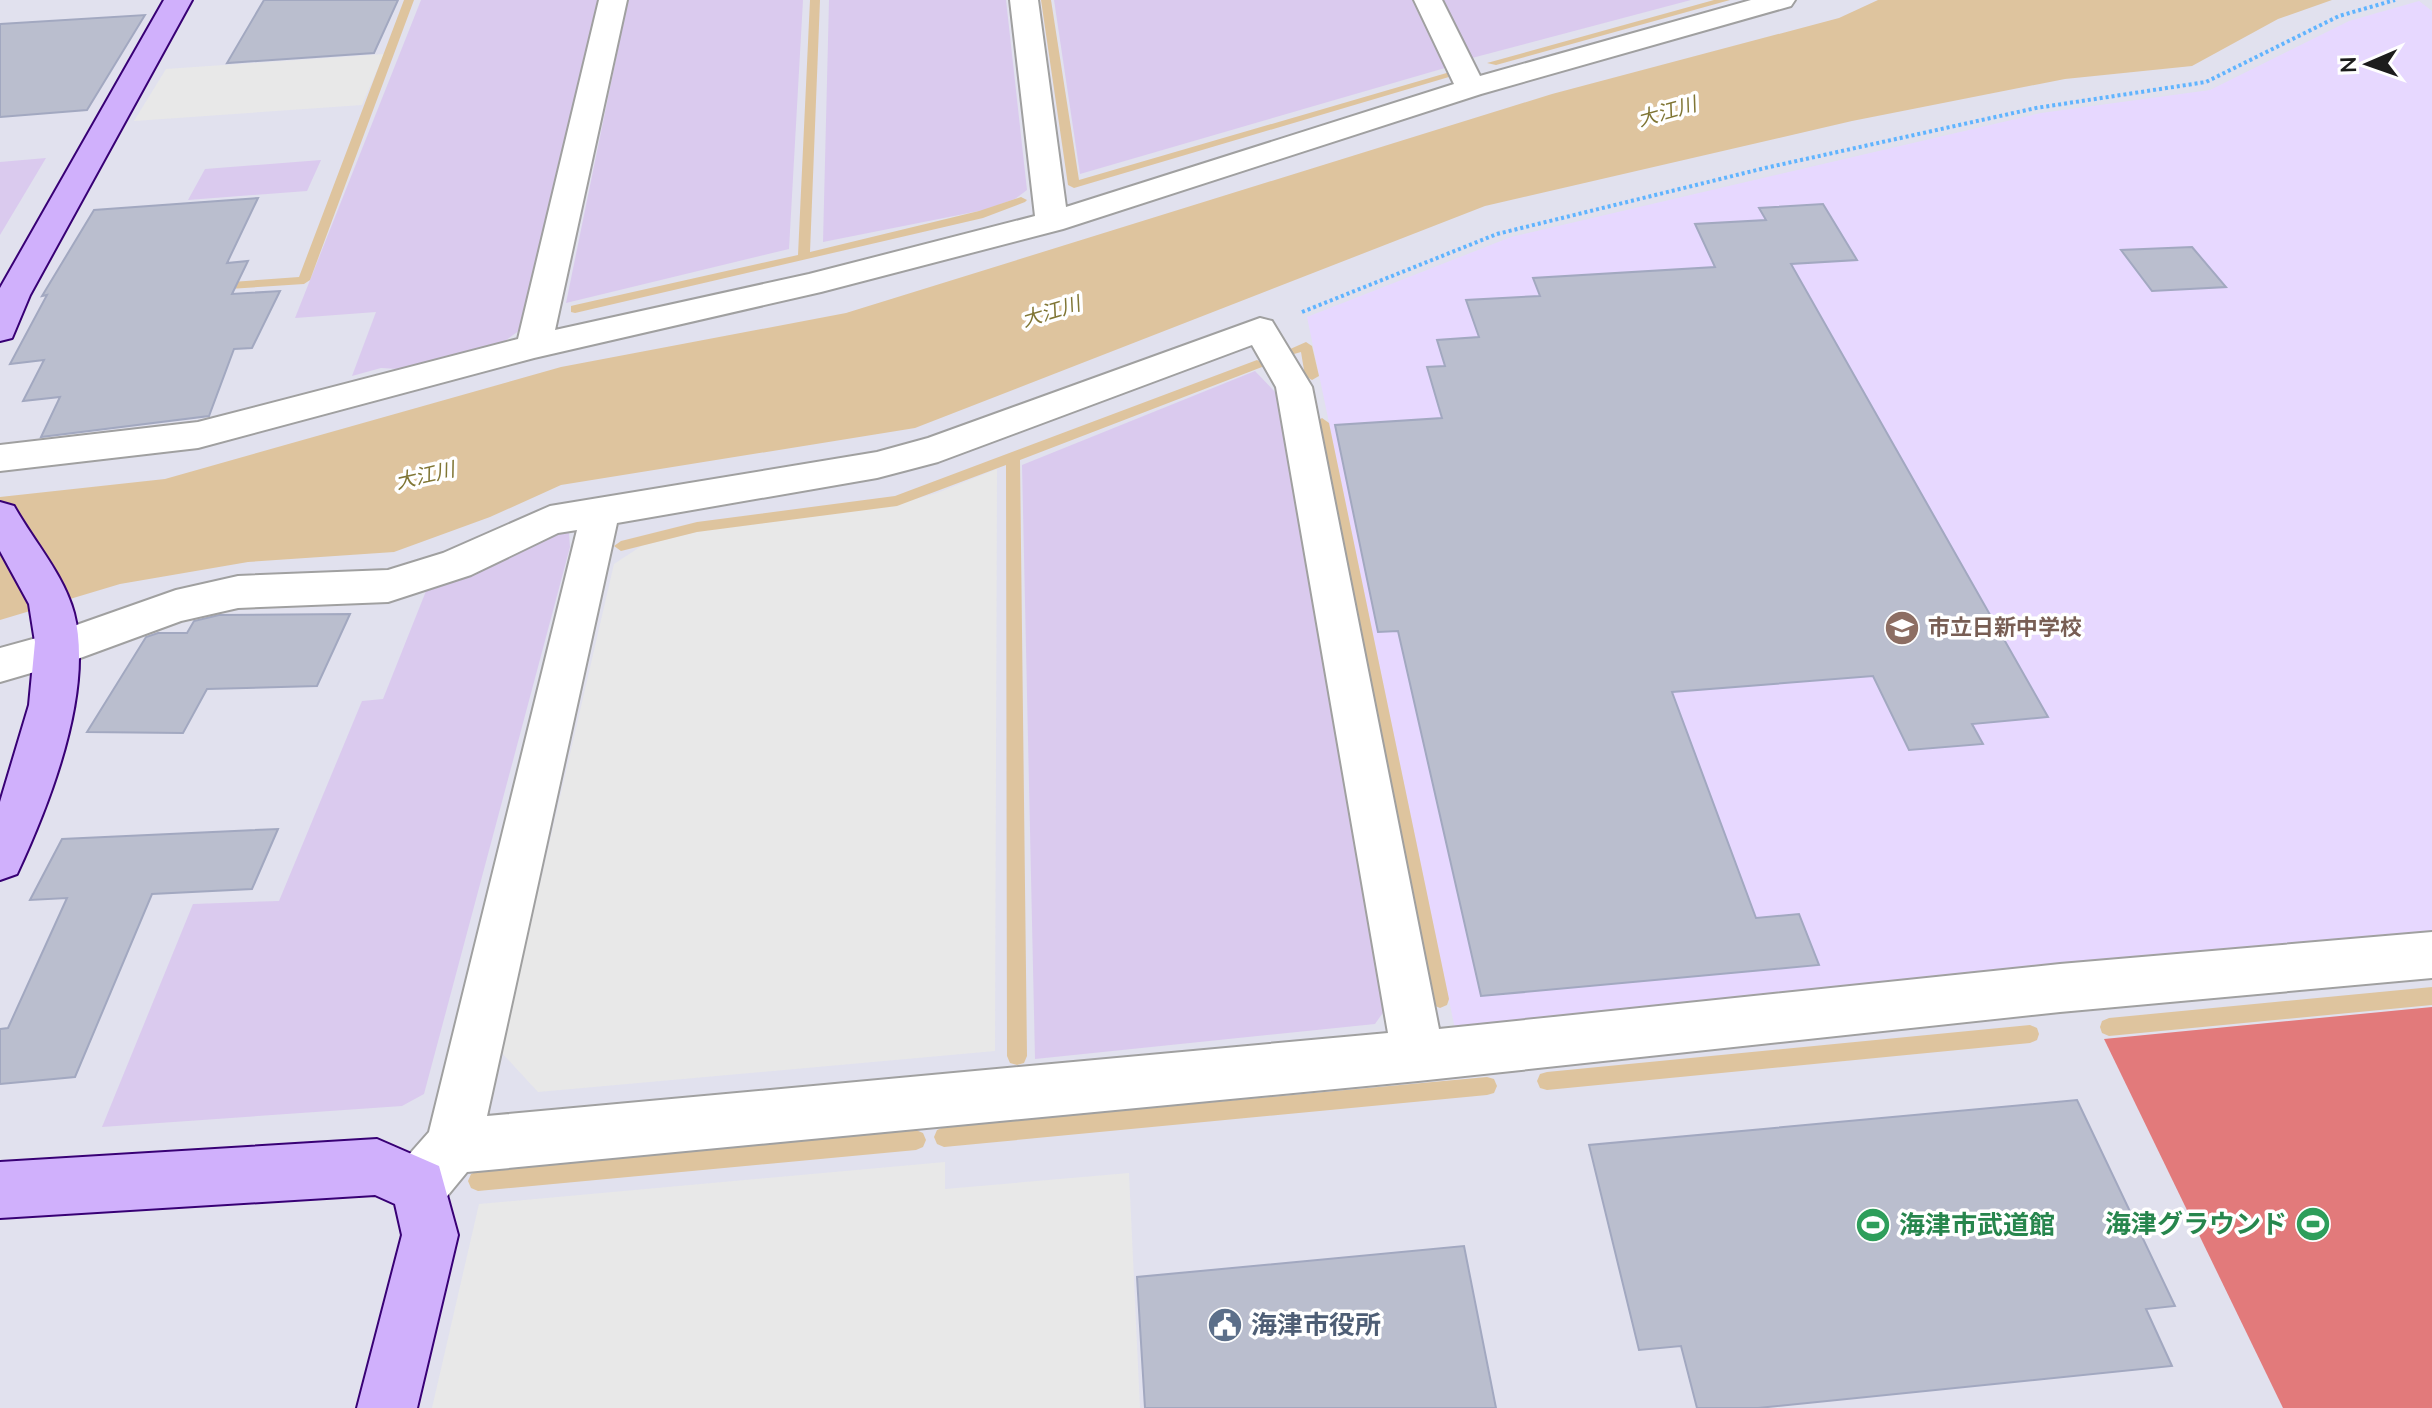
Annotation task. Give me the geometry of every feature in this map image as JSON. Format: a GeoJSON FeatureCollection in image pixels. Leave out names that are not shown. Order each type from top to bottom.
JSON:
{"type":"FeatureCollection","features":[{"type":"Feature","properties":{"kind":"street"},"geometry":{"type":"LineString","coordinates":[[0,330],[13,295],[178,0]]}},
{"type":"Feature","properties":{"kind":"street"},"geometry":{"type":"LineString","coordinates":[[534,346],[613,0]]}},
{"type":"Feature","properties":{"kind":"street"},"geometry":{"type":"LineString","coordinates":[[1024,0],[1052,222]]}},
{"type":"Feature","properties":{"kind":"street"},"geometry":{"type":"LineString","coordinates":[[1428,0],[1471,88]]}},
{"type":"Feature","properties":{"kind":"street"},"geometry":{"type":"LineString","coordinates":[[0,458],[198,435],[534,346],[809,285],[1052,222],[1471,88],[1781,0]]}},
{"type":"Feature","properties":{"kind":"street"},"geometry":{"type":"LineString","coordinates":[[0,665],[55,630],[238,592],[388,586],[457,564],[550,520],[877,465],[938,449],[1260,329],[1294,387],[1418,1056]]}},
{"type":"Feature","properties":{"kind":"street"},"geometry":{"type":"LineString","coordinates":[[387,1408],[430,1235],[436,1166],[598,527],[596,511]]}},
{"type":"Feature","properties":{"kind":"street"},"geometry":{"type":"LineString","coordinates":[[0,516],[55,630],[48,722],[24,804],[0,859]]}},
{"type":"Feature","properties":{"kind":"street"},"geometry":{"type":"LineString","coordinates":[[0,1190],[436,1166],[2060,988],[2432,955]]}},
{"type":"Feature","properties":{"kind":"path"},"geometry":{"type":"LineString","coordinates":[[1260,329],[1497,234],[1765,168],[2036,108],[2206,82],[2339,16],[2395,0]]}},
{"type":"Feature","properties":{"kind":"shaded area"},"geometry":{"type":"Polygon","coordinates":[[[421,0],[601,0],[528,324],[498,346],[415,370],[381,368],[352,376],[376,312],[295,318],[421,0]]]}},
{"type":"Feature","properties":{"kind":"shaded area"},"geometry":{"type":"Polygon","coordinates":[[[628,0],[803,0],[789,249],[566,303],[628,0]]]}},
{"type":"Feature","properties":{"kind":"shaded area"},"geometry":{"type":"Polygon","coordinates":[[[829,0],[1006,0],[1027,190],[1015,199],[984,210],[823,242],[829,0]]]}},
{"type":"Feature","properties":{"kind":"shaded area"},"geometry":{"type":"Polygon","coordinates":[[[1054,0],[1412,0],[1445,68],[1080,174],[1054,0]]]}},
{"type":"Feature","properties":{"kind":"shaded area"},"geometry":{"type":"Polygon","coordinates":[[[1443,0],[1691,0],[1472,58],[1443,0]]]}},
{"type":"Feature","properties":{"kind":"shaded area","name":"市立日新中学校"},"geometry":{"type":"Polygon","coordinates":[[[2419,1],[2432,11],[2432,938],[1455,1029],[1307,317],[1511,237],[2041,113],[2210,90],[2349,21],[2419,1]]]}},
{"type":"Feature","properties":{"kind":"shaded area"},"geometry":{"type":"Polygon","coordinates":[[[384,54],[362,105],[134,121],[166,69],[384,54]]]}},
{"type":"Feature","properties":{"kind":"shaded area"},"geometry":{"type":"Polygon","coordinates":[[[46,158],[0,235],[0,162],[46,158]]]}},
{"type":"Feature","properties":{"kind":"shaded area"},"geometry":{"type":"Polygon","coordinates":[[[321,160],[307,191],[188,200],[205,169],[321,160]]]}},
{"type":"Feature","properties":{"kind":"shaded area"},"geometry":{"type":"Polygon","coordinates":[[[1255,371],[1276,393],[1387,1007],[1375,1024],[1035,1059],[1022,465],[1255,371]]]}},
{"type":"Feature","properties":{"kind":"shaded area"},"geometry":{"type":"Polygon","coordinates":[[[997,469],[995,1051],[538,1092],[501,1052],[614,564],[643,545],[700,531],[897,504],[937,493],[997,469]]]}},
{"type":"Feature","properties":{"kind":"shaded area"},"geometry":{"type":"Polygon","coordinates":[[[559,529],[569,533],[570,547],[424,1094],[402,1106],[102,1127],[193,904],[279,901],[362,701],[383,699],[426,591],[559,529]]]}},
{"type":"Feature","properties":{"kind":"shaded area","name":"海津グラウンド"},"geometry":{"type":"Polygon","coordinates":[[[2432,1007],[2432,1408],[2283,1408],[2104,1039],[2432,1007]]]}},
{"type":"Feature","properties":{"kind":"shaded area"},"geometry":{"type":"Polygon","coordinates":[[[945,1162],[945,1189],[1129,1173],[1140,1408],[432,1408],[479,1204],[945,1162]]]}},
{"type":"Feature","properties":{"kind":"water","name":"大江川"},"geometry":{"type":"Polygon","coordinates":[[[1878,0],[2332,0],[2278,19],[2192,66],[2065,79],[1852,121],[1485,206],[915,428],[561,485],[490,517],[394,552],[248,562],[120,584],[0,620],[0,497],[165,479],[561,367],[846,313],[1552,94],[1839,18],[1878,0]]]}},
{"type":"Feature","properties":{"kind":"building"},"geometry":{"type":"Polygon","coordinates":[[[264,0],[398,0],[374,53],[227,63],[264,0]]]}},
{"type":"Feature","properties":{"kind":"building"},"geometry":{"type":"Polygon","coordinates":[[[145,15],[87,110],[0,117],[0,24],[145,15]]]}},
{"type":"Feature","properties":{"kind":"building"},"geometry":{"type":"Polygon","coordinates":[[[258,198],[227,263],[248,261],[232,294],[280,291],[252,348],[234,349],[209,416],[41,437],[60,397],[23,401],[44,360],[10,364],[47,295],[42,296],[94,210],[258,198]]]}},
{"type":"Feature","properties":{"kind":"building"},"geometry":{"type":"Polygon","coordinates":[[[1823,204],[1857,260],[1791,264],[2048,717],[1972,724],[1983,744],[1909,750],[1873,676],[1672,692],[1756,918],[1799,914],[1819,965],[1481,996],[1398,631],[1378,632],[1335,425],[1442,418],[1427,367],[1445,366],[1437,340],[1479,337],[1466,300],[1540,296],[1533,278],[1715,267],[1695,224],[1766,220],[1759,208],[1823,204]]]}},
{"type":"Feature","properties":{"kind":"building"},"geometry":{"type":"Polygon","coordinates":[[[2192,247],[2226,287],[2152,291],[2121,250],[2192,247]]]}},
{"type":"Feature","properties":{"kind":"building"},"geometry":{"type":"Polygon","coordinates":[[[350,614],[317,686],[207,689],[183,733],[87,732],[146,637],[158,633],[187,633],[194,621],[219,615],[350,614]]]}},
{"type":"Feature","properties":{"kind":"building"},"geometry":{"type":"Polygon","coordinates":[[[278,829],[252,889],[152,894],[75,1077],[0,1084],[0,1029],[8,1028],[67,898],[30,900],[62,839],[278,829]]]}},
{"type":"Feature","properties":{"kind":"building","name":"海津市武道館"},"geometry":{"type":"Polygon","coordinates":[[[2077,1100],[2175,1306],[2146,1309],[2172,1366],[1758,1408],[1697,1408],[1681,1346],[1639,1350],[1589,1145],[2077,1100]]]}},
{"type":"Feature","properties":{"kind":"building","name":"海津市役所"},"geometry":{"type":"Polygon","coordinates":[[[1464,1246],[1496,1408],[1145,1408],[1137,1277],[1464,1246]]]}},
{"type":"Feature","properties":{"kind":"waterway"},"geometry":{"type":"LineString","coordinates":[[218,287],[304,280],[409,0]]}},
{"type":"Feature","properties":{"kind":"waterway"},"geometry":{"type":"LineString","coordinates":[[804,257],[815,0]]}},
{"type":"Feature","properties":{"kind":"waterway"},"geometry":{"type":"LineString","coordinates":[[1046,0],[1074,185],[1454,74]]}},
{"type":"Feature","properties":{"kind":"waterway"},"geometry":{"type":"LineString","coordinates":[[1492,63],[1725,0]]}},
{"type":"Feature","properties":{"kind":"waterway"},"geometry":{"type":"LineString","coordinates":[[804,257],[983,214],[1021,200]]}},
{"type":"Feature","properties":{"kind":"waterway"},"geometry":{"type":"LineString","coordinates":[[575,309],[804,257]]}},
{"type":"Feature","properties":{"kind":"waterway"},"geometry":{"type":"LineString","coordinates":[[1294,350],[1306,346],[1312,376]]}},
{"type":"Feature","properties":{"kind":"waterway"},"geometry":{"type":"LineString","coordinates":[[621,546],[697,527],[897,501],[1257,364]]}},
{"type":"Feature","properties":{"kind":"waterway"},"geometry":{"type":"LineString","coordinates":[[1322,423],[1440,999]]}},
{"type":"Feature","properties":{"kind":"waterway"},"geometry":{"type":"LineString","coordinates":[[1013,459],[1017,1056]]}},
{"type":"Feature","properties":{"kind":"waterway"},"geometry":{"type":"LineString","coordinates":[[2109,1027],[2432,996]]}},
{"type":"Feature","properties":{"kind":"waterway"},"geometry":{"type":"LineString","coordinates":[[1547,1081],[2030,1034]]}},
{"type":"Feature","properties":{"kind":"waterway"},"geometry":{"type":"LineString","coordinates":[[944,1137],[1487,1086]]}},
{"type":"Feature","properties":{"kind":"waterway"},"geometry":{"type":"LineString","coordinates":[[478,1181],[916,1140]]}},
{"type":"Feature","properties":{"kind":"place","name":"市立日新中学校"},"geometry":{"type":"Point","coordinates":[1902,628]}},
{"type":"Feature","properties":{"kind":"place","name":"海津グラウンド"},"geometry":{"type":"Point","coordinates":[2313,1224]}},
{"type":"Feature","properties":{"kind":"place","name":"海津市武道館"},"geometry":{"type":"Point","coordinates":[1873,1225]}},
{"type":"Feature","properties":{"kind":"place","name":"海津市役所"},"geometry":{"type":"Point","coordinates":[1225,1325]}}]}
